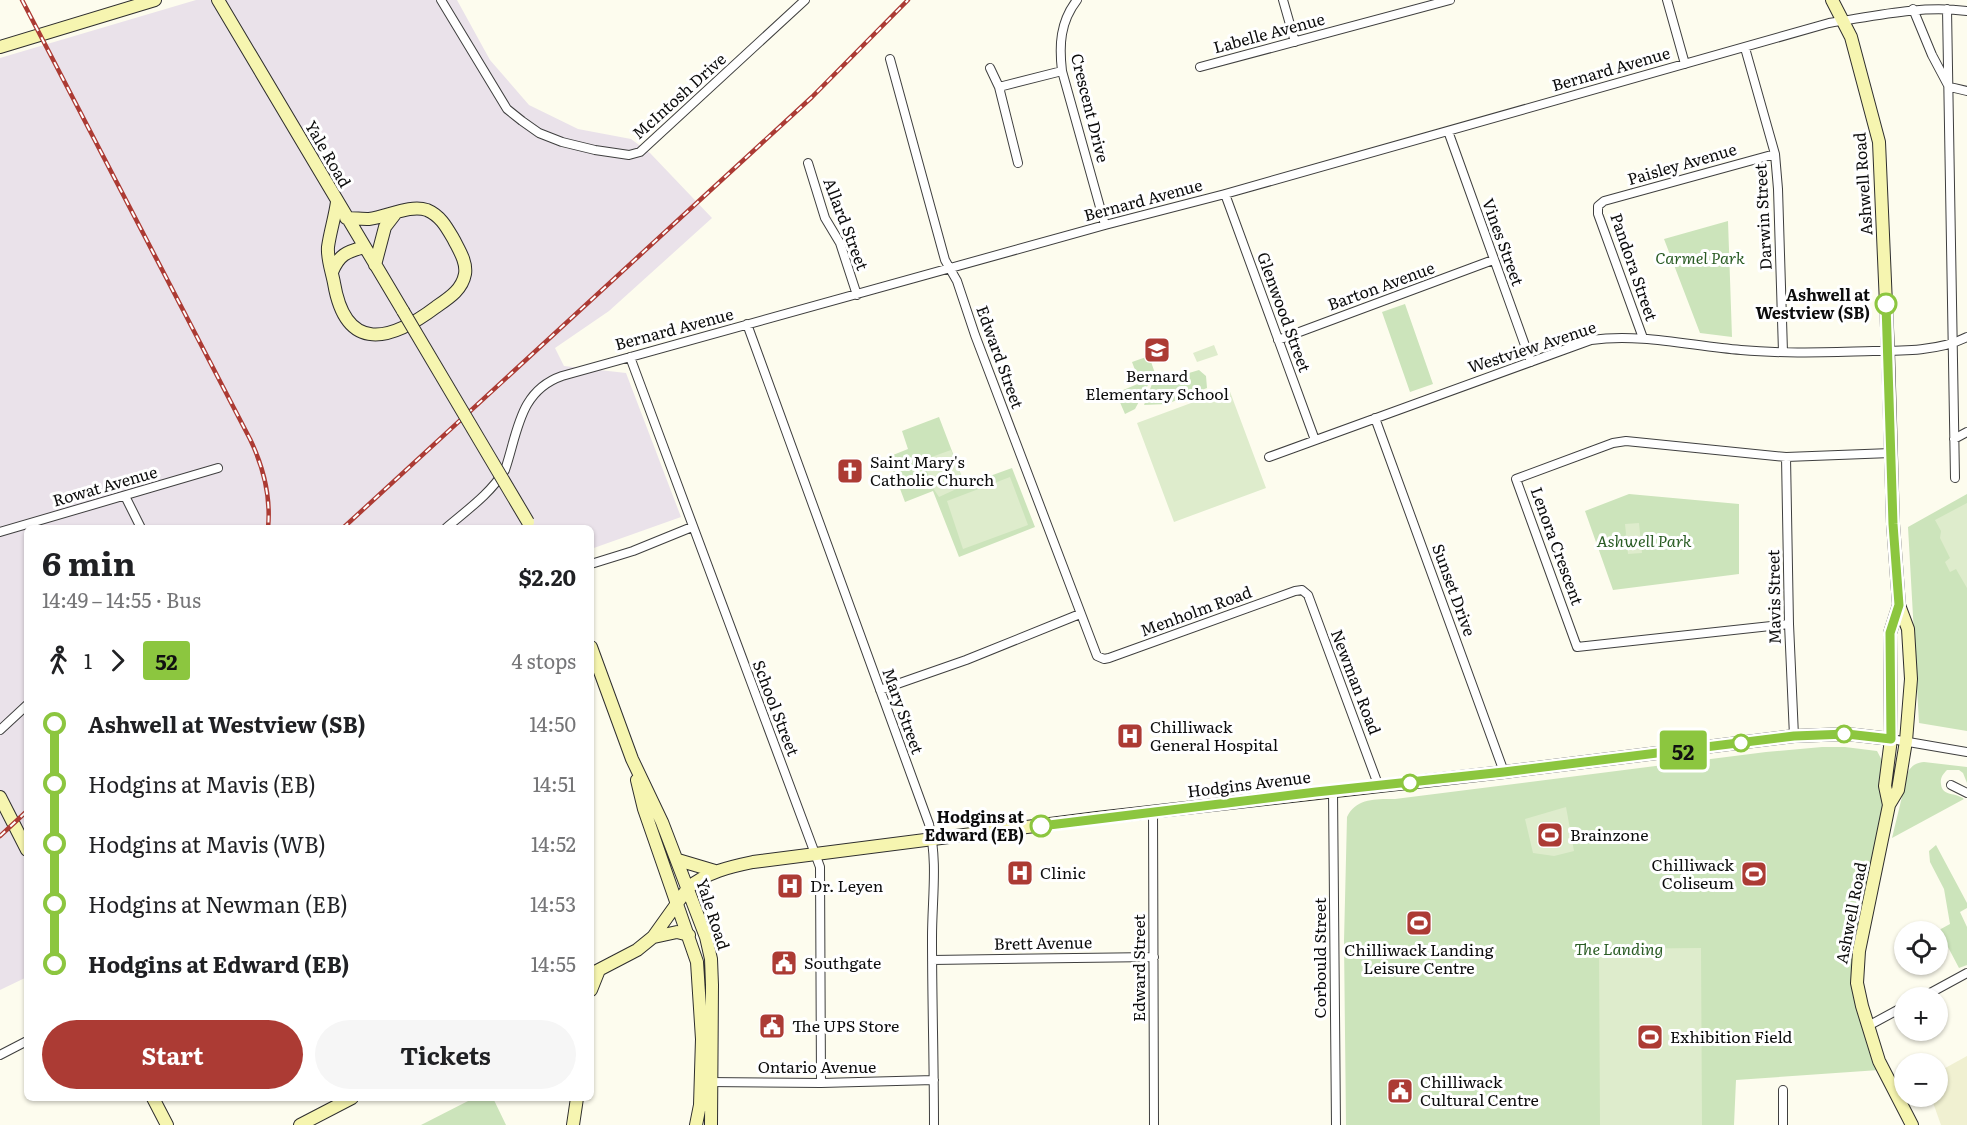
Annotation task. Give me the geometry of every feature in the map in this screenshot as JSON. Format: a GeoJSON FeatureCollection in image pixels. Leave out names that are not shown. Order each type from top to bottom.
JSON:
{"type":"FeatureCollection","features":[{"type":"Feature","properties":{"kind":"street"},"geometry":{"type":"LineString","coordinates":[[0,47],[154,0]]}},
{"type":"Feature","properties":{"kind":"street","name":"Yale Road"},"geometry":{"type":"LineString","coordinates":[[218,0],[530,525]]}},
{"type":"Feature","properties":{"kind":"street","name":"McIntosh Drive"},"geometry":{"type":"LineString","coordinates":[[441,0],[507,108],[514,115],[539,133],[562,142],[629,155],[640,152],[646,147],[805,0]]}},
{"type":"Feature","properties":{"kind":"street","name":"Crescent Drive"},"geometry":{"type":"LineString","coordinates":[[1077,0],[1063,26],[1060,52],[1062,71],[1105,225]]}},
{"type":"Feature","properties":{"kind":"street"},"geometry":{"type":"LineString","coordinates":[[1283,0],[1295,42]]}},
{"type":"Feature","properties":{"kind":"street","name":"Labelle Avenue"},"geometry":{"type":"LineString","coordinates":[[1200,67],[1450,0]]}},
{"type":"Feature","properties":{"kind":"street"},"geometry":{"type":"LineString","coordinates":[[1666,0],[1685,64]]}},
{"type":"Feature","properties":{"kind":"street","name":"Ashwell Road"},"geometry":{"type":"LineString","coordinates":[[1833,0],[1844,21],[1863,76],[1879,142],[1893,524],[1899,605],[1908,629],[1911,680],[1906,741],[1898,790],[1889,805],[1857,972],[1858,994],[1884,1071],[1912,1125]]}},
{"type":"Feature","properties":{"kind":"street"},"geometry":{"type":"LineString","coordinates":[[1844,21],[1913,9],[1967,11]]}},
{"type":"Feature","properties":{"kind":"street"},"geometry":{"type":"LineString","coordinates":[[1913,9],[1932,55],[1950,87],[1967,91]]}},
{"type":"Feature","properties":{"kind":"street"},"geometry":{"type":"LineString","coordinates":[[1947,9],[1955,478]]}},
{"type":"Feature","properties":{"kind":"street","name":"Bernard Avenue"},"geometry":{"type":"LineString","coordinates":[[450,525],[492,489],[505,470],[526,404],[540,388],[555,378],[747,324],[857,296],[1105,225],[1225,194],[1829,23],[1844,21]]}},
{"type":"Feature","properties":{"kind":"street","name":"Darwin Street"},"geometry":{"type":"LineString","coordinates":[[1746,48],[1775,154],[1784,352]]}},
{"type":"Feature","properties":{"kind":"street","name":"Edward Street"},"geometry":{"type":"LineString","coordinates":[[890,59],[945,260],[957,281],[975,335],[1080,614],[1095,653],[1100,658]]}},
{"type":"Feature","properties":{"kind":"street"},"geometry":{"type":"LineString","coordinates":[[990,68],[999,87],[1018,163]]}},
{"type":"Feature","properties":{"kind":"street"},"geometry":{"type":"LineString","coordinates":[[999,87],[1062,71]]}},
{"type":"Feature","properties":{"kind":"street","name":"Vines Street"},"geometry":{"type":"LineString","coordinates":[[1448,131],[1531,362]]}},
{"type":"Feature","properties":{"kind":"street","name":"Paisley Avenue"},"geometry":{"type":"LineString","coordinates":[[1598,206],[1604,201],[1775,154]]}},
{"type":"Feature","properties":{"kind":"street","name":"Allard Street"},"geometry":{"type":"LineString","coordinates":[[808,163],[825,218],[840,243],[857,296]]}},
{"type":"Feature","properties":{"kind":"street","name":"Glenwood Street"},"geometry":{"type":"LineString","coordinates":[[1225,194],[1315,440]]}},
{"type":"Feature","properties":{"kind":"street"},"geometry":{"type":"LineString","coordinates":[[337,202],[328,249],[337,303],[344,318],[356,329],[370,335],[386,335],[406,327],[451,297],[461,287],[466,272],[463,256],[442,220],[426,210],[407,209],[395,214],[368,219],[346,218]]}},
{"type":"Feature","properties":{"kind":"street","name":"Pandora Street"},"geometry":{"type":"LineString","coordinates":[[1598,206],[1598,214],[1643,338]]}},
{"type":"Feature","properties":{"kind":"street"},"geometry":{"type":"LineString","coordinates":[[375,265],[381,237],[395,214]]}},
{"type":"Feature","properties":{"kind":"street"},"geometry":{"type":"LineString","coordinates":[[332,272],[337,259],[346,252],[364,247]]}},
{"type":"Feature","properties":{"kind":"street","name":"Barton Avenue"},"geometry":{"type":"LineString","coordinates":[[1278,340],[1493,260]]}},
{"type":"Feature","properties":{"kind":"street","name":"Mary Street"},"geometry":{"type":"LineString","coordinates":[[747,324],[933,840],[935,854],[932,960],[934,1125]]}},
{"type":"Feature","properties":{"kind":"street","name":"Westview Avenue"},"geometry":{"type":"LineString","coordinates":[[1269,457],[1591,340],[1619,337],[1643,338],[1726,349],[1784,352],[1888,351]]}},
{"type":"Feature","properties":{"kind":"street"},"geometry":{"type":"LineString","coordinates":[[1888,351],[1952,345],[1967,337]]}},
{"type":"Feature","properties":{"kind":"street","name":"School Street"},"geometry":{"type":"LineString","coordinates":[[630,357],[820,867],[821,1083]]}},
{"type":"Feature","properties":{"kind":"street","name":"Sunset Drive"},"geometry":{"type":"LineString","coordinates":[[1375,418],[1504,772]]}},
{"type":"Feature","properties":{"kind":"street"},"geometry":{"type":"LineString","coordinates":[[1954,439],[1967,432]]}},
{"type":"Feature","properties":{"kind":"street","name":"Lenora Crescent"},"geometry":{"type":"LineString","coordinates":[[1789,624],[1577,647],[1516,478],[1612,442],[1626,441],[1786,457],[1891,453]]}},
{"type":"Feature","properties":{"kind":"street","name":"Mavis Street"},"geometry":{"type":"LineString","coordinates":[[1786,457],[1794,736]]}},
{"type":"Feature","properties":{"kind":"street","name":"Rowat Avenue"},"geometry":{"type":"LineString","coordinates":[[0,532],[218,468]]}},
{"type":"Feature","properties":{"kind":"street"},"geometry":{"type":"LineString","coordinates":[[124,495],[139,525]]}},
{"type":"Feature","properties":{"kind":"street"},"geometry":{"type":"LineString","coordinates":[[594,563],[633,551],[692,527]]}},
{"type":"Feature","properties":{"kind":"street","name":"Menholm Road"},"geometry":{"type":"LineString","coordinates":[[1100,658],[1109,658],[1302,590]]}},
{"type":"Feature","properties":{"kind":"street","name":"Newman Road"},"geometry":{"type":"LineString","coordinates":[[1302,590],[1308,595],[1379,787]]}},
{"type":"Feature","properties":{"kind":"street","name":"Ashwell Road"},"geometry":{"type":"LineString","coordinates":[[1889,805],[1885,786],[1891,739],[1890,633],[1899,605]]}},
{"type":"Feature","properties":{"kind":"street"},"geometry":{"type":"LineString","coordinates":[[880,690],[966,660],[1080,614]]}},
{"type":"Feature","properties":{"kind":"street","name":"Yale Road"},"geometry":{"type":"LineString","coordinates":[[594,655],[632,759],[644,809],[697,962],[705,1082],[711,1125]]}},
{"type":"Feature","properties":{"kind":"street"},"geometry":{"type":"LineString","coordinates":[[0,730],[24,708]]}},
{"type":"Feature","properties":{"kind":"street","name":"Hodgins Avenue"},"geometry":{"type":"LineString","coordinates":[[688,888],[715,871],[753,862],[1153,811],[1379,787],[1794,736],[1847,734],[1891,739]]}},
{"type":"Feature","properties":{"kind":"street"},"geometry":{"type":"LineString","coordinates":[[1891,739],[1967,752]]}},
{"type":"Feature","properties":{"kind":"street","name":"Yale Road"},"geometry":{"type":"LineString","coordinates":[[632,759],[656,806],[678,860],[706,937],[711,960],[705,1082],[699,1125]]}},
{"type":"Feature","properties":{"kind":"street"},"geometry":{"type":"LineString","coordinates":[[1952,785],[1967,793]]}},
{"type":"Feature","properties":{"kind":"street","name":"Corbould Street"},"geometry":{"type":"LineString","coordinates":[[1333,791],[1336,1125]]}},
{"type":"Feature","properties":{"kind":"street"},"geometry":{"type":"LineString","coordinates":[[0,797],[24,844]]}},
{"type":"Feature","properties":{"kind":"street","name":"Edward Street"},"geometry":{"type":"LineString","coordinates":[[1153,811],[1154,1125]]}},
{"type":"Feature","properties":{"kind":"street"},"geometry":{"type":"LineString","coordinates":[[678,860],[715,871]]}},
{"type":"Feature","properties":{"kind":"street"},"geometry":{"type":"LineString","coordinates":[[595,972],[637,950],[653,937],[688,888]]}},
{"type":"Feature","properties":{"kind":"street"},"geometry":{"type":"LineString","coordinates":[[653,937],[677,932],[689,935]]}},
{"type":"Feature","properties":{"kind":"street","name":"Brett Avenue"},"geometry":{"type":"LineString","coordinates":[[932,960],[1154,957]]}},
{"type":"Feature","properties":{"kind":"street"},"geometry":{"type":"LineString","coordinates":[[1941,987],[1967,973]]}},
{"type":"Feature","properties":{"kind":"street"},"geometry":{"type":"LineString","coordinates":[[1868,1026],[1894,1012]]}},
{"type":"Feature","properties":{"kind":"street"},"geometry":{"type":"LineString","coordinates":[[0,1055],[24,1043]]}},
{"type":"Feature","properties":{"kind":"street","name":"Ontario Avenue"},"geometry":{"type":"LineString","coordinates":[[705,1082],[821,1083],[934,1080]]}},
{"type":"Feature","properties":{"kind":"street"},"geometry":{"type":"LineString","coordinates":[[1783,1090],[1783,1125]]}},
{"type":"Feature","properties":{"kind":"street"},"geometry":{"type":"LineString","coordinates":[[154,1101],[163,1124]]}},
{"type":"Feature","properties":{"kind":"street"},"geometry":{"type":"LineString","coordinates":[[300,1125],[346,1101]]}},
{"type":"Feature","properties":{"kind":"street"},"geometry":{"type":"LineString","coordinates":[[573,1125],[577,1101]]}},
{"type":"Feature","properties":{"kind":"shaded area"},"geometry":{"type":"Polygon","coordinates":[[[196,0],[457,0],[490,60],[529,105],[578,129],[631,139],[650,153],[712,218],[609,311],[555,348],[564,366],[626,373],[681,517],[594,548],[594,525],[24,525],[24,978],[0,990],[0,58],[196,0]]]}},
{"type":"Feature","properties":{"kind":"green space","name":"Carmel Park"},"geometry":{"type":"Polygon","coordinates":[[[1728,221],[1732,337],[1700,333],[1664,239],[1728,221]]]}},
{"type":"Feature","properties":{"kind":"green space"},"geometry":{"type":"Polygon","coordinates":[[[1405,304],[1433,384],[1410,392],[1382,312],[1405,304]]]}},
{"type":"Feature","properties":{"kind":"green space"},"geometry":{"type":"Polygon","coordinates":[[[1214,345],[1218,355],[1197,362],[1193,353],[1214,345]]]}},
{"type":"Feature","properties":{"kind":"green space"},"geometry":{"type":"Polygon","coordinates":[[[1149,356],[1157,379],[1149,383],[1135,409],[1125,414],[1116,393],[1140,383],[1132,362],[1149,356]]]}},
{"type":"Feature","properties":{"kind":"green space"},"geometry":{"type":"Polygon","coordinates":[[[1199,370],[1206,376],[1207,388],[1167,404],[1144,405],[1152,384],[1199,370]]]}},
{"type":"Feature","properties":{"kind":"green space"},"geometry":{"type":"Polygon","coordinates":[[[1229,389],[1266,488],[1174,522],[1137,423],[1229,389]]]}},
{"type":"Feature","properties":{"kind":"green space"},"geometry":{"type":"Polygon","coordinates":[[[939,417],[965,485],[1012,468],[1035,527],[959,557],[933,491],[905,502],[888,457],[908,449],[902,431],[939,417]]]}},
{"type":"Feature","properties":{"kind":"green space"},"geometry":{"type":"Polygon","coordinates":[[[951,450],[965,485],[939,497],[933,488],[923,460],[951,450]]]}},
{"type":"Feature","properties":{"kind":"green space"},"geometry":{"type":"Polygon","coordinates":[[[1010,477],[1028,525],[963,549],[947,501],[1010,477]]]}},
{"type":"Feature","properties":{"kind":"green space","name":"Ashwell Park"},"geometry":{"type":"Polygon","coordinates":[[[1629,494],[1739,504],[1739,574],[1613,590],[1585,511],[1629,494]]]}},
{"type":"Feature","properties":{"kind":"green space"},"geometry":{"type":"Polygon","coordinates":[[[1967,494],[1967,731],[1919,723],[1908,527],[1967,494]]]}},
{"type":"Feature","properties":{"kind":"green space"},"geometry":{"type":"Polygon","coordinates":[[[1967,503],[1967,588],[1956,569],[1950,572],[1945,562],[1950,558],[1940,538],[1941,531],[1935,520],[1967,503]]]}},
{"type":"Feature","properties":{"kind":"green space"},"geometry":{"type":"Polygon","coordinates":[[[1639,523],[1642,553],[1628,554],[1625,524],[1639,523]]]}},
{"type":"Feature","properties":{"kind":"green space","name":"The Landing"},"geometry":{"type":"Polygon","coordinates":[[[1822,747],[1877,751],[1885,766],[1884,799],[1877,853],[1856,955],[1879,1070],[1736,1080],[1734,1125],[1346,1125],[1344,941],[1347,817],[1356,806],[1374,800],[1822,747]]]}},
{"type":"Feature","properties":{"kind":"green space"},"geometry":{"type":"Polygon","coordinates":[[[1924,762],[1967,767],[1967,783],[1963,773],[1959,770],[1947,770],[1941,780],[1944,791],[1964,799],[1892,838],[1908,772],[1914,765],[1924,762]]]}},
{"type":"Feature","properties":{"kind":"green space","name":"Brainzone"},"geometry":{"type":"Polygon","coordinates":[[[1566,807],[1574,851],[1554,856],[1533,853],[1525,819],[1566,807]]]}},
{"type":"Feature","properties":{"kind":"green space"},"geometry":{"type":"Polygon","coordinates":[[[1936,845],[1967,903],[1967,908],[1960,912],[1967,927],[1967,965],[1959,968],[1948,947],[1948,925],[1950,924],[1944,889],[1930,862],[1929,851],[1936,845]]]}},
{"type":"Feature","properties":{"kind":"green space","name":"Exhibition Field"},"geometry":{"type":"Polygon","coordinates":[[[1701,948],[1702,1125],[1600,1125],[1599,949],[1701,948]]]}},
{"type":"Feature","properties":{"kind":"green space"},"geometry":{"type":"Polygon","coordinates":[[[1967,1056],[1967,1125],[1941,1125],[1935,1107],[1948,1107],[1948,1066],[1967,1056]]]}},
{"type":"Feature","properties":{"kind":"green space"},"geometry":{"type":"Polygon","coordinates":[[[468,1101],[494,1101],[506,1125],[421,1125],[468,1101]]]}},
{"type":"Feature","properties":{"kind":"railway"},"geometry":{"type":"LineString","coordinates":[[22,0],[250,439],[265,482],[268,525]]}},
{"type":"Feature","properties":{"kind":"railway"},"geometry":{"type":"LineString","coordinates":[[346,525],[812,97],[908,0]]}},
{"type":"Feature","properties":{"kind":"railway"},"geometry":{"type":"LineString","coordinates":[[0,836],[24,814]]}},
{"type":"Feature","properties":{"kind":"bus line","name":"52"},"geometry":{"type":"LineString","coordinates":[[1041,826],[1794,736],[1847,734],[1891,739],[1890,633],[1899,605],[1893,524],[1886,304]]}},
{"type":"Feature","properties":{"kind":"place","name":"Ashwell at Westview (SB)"},"geometry":{"type":"Point","coordinates":[1886,304]}},
{"type":"Feature","properties":{"kind":"place","name":"Bernard Elementary School"},"geometry":{"type":"Point","coordinates":[1157,350]}},
{"type":"Feature","properties":{"kind":"place","name":"Saint Mary's Catholic Church"},"geometry":{"type":"Point","coordinates":[850,471]}},
{"type":"Feature","properties":{"kind":"place","name":"Chilliwack General Hospital"},"geometry":{"type":"Point","coordinates":[1130,736]}},
{"type":"Feature","properties":{"kind":"place","name":"Hodgins at Edward (EB)"},"geometry":{"type":"Point","coordinates":[1041,826]}},
{"type":"Feature","properties":{"kind":"place","name":"Brainzone"},"geometry":{"type":"Point","coordinates":[1550,835]}},
{"type":"Feature","properties":{"kind":"place","name":"Clinic"},"geometry":{"type":"Point","coordinates":[1020,873]}},
{"type":"Feature","properties":{"kind":"place","name":"Chilliwack Coliseum"},"geometry":{"type":"Point","coordinates":[1754,874]}},
{"type":"Feature","properties":{"kind":"place","name":"Dr. Leyen"},"geometry":{"type":"Point","coordinates":[790,886]}},
{"type":"Feature","properties":{"kind":"place","name":"Chilliwack Landing Leisure Centre"},"geometry":{"type":"Point","coordinates":[1419,923]}},
{"type":"Feature","properties":{"kind":"place","name":"Southgate"},"geometry":{"type":"Point","coordinates":[784,963]}},
{"type":"Feature","properties":{"kind":"place","name":"The UPS Store"},"geometry":{"type":"Point","coordinates":[772,1026]}},
{"type":"Feature","properties":{"kind":"place","name":"Exhibition Field"},"geometry":{"type":"Point","coordinates":[1650,1037]}},
{"type":"Feature","properties":{"kind":"place","name":"Chilliwack Cultural Centre"},"geometry":{"type":"Point","coordinates":[1400,1091]}}]}
